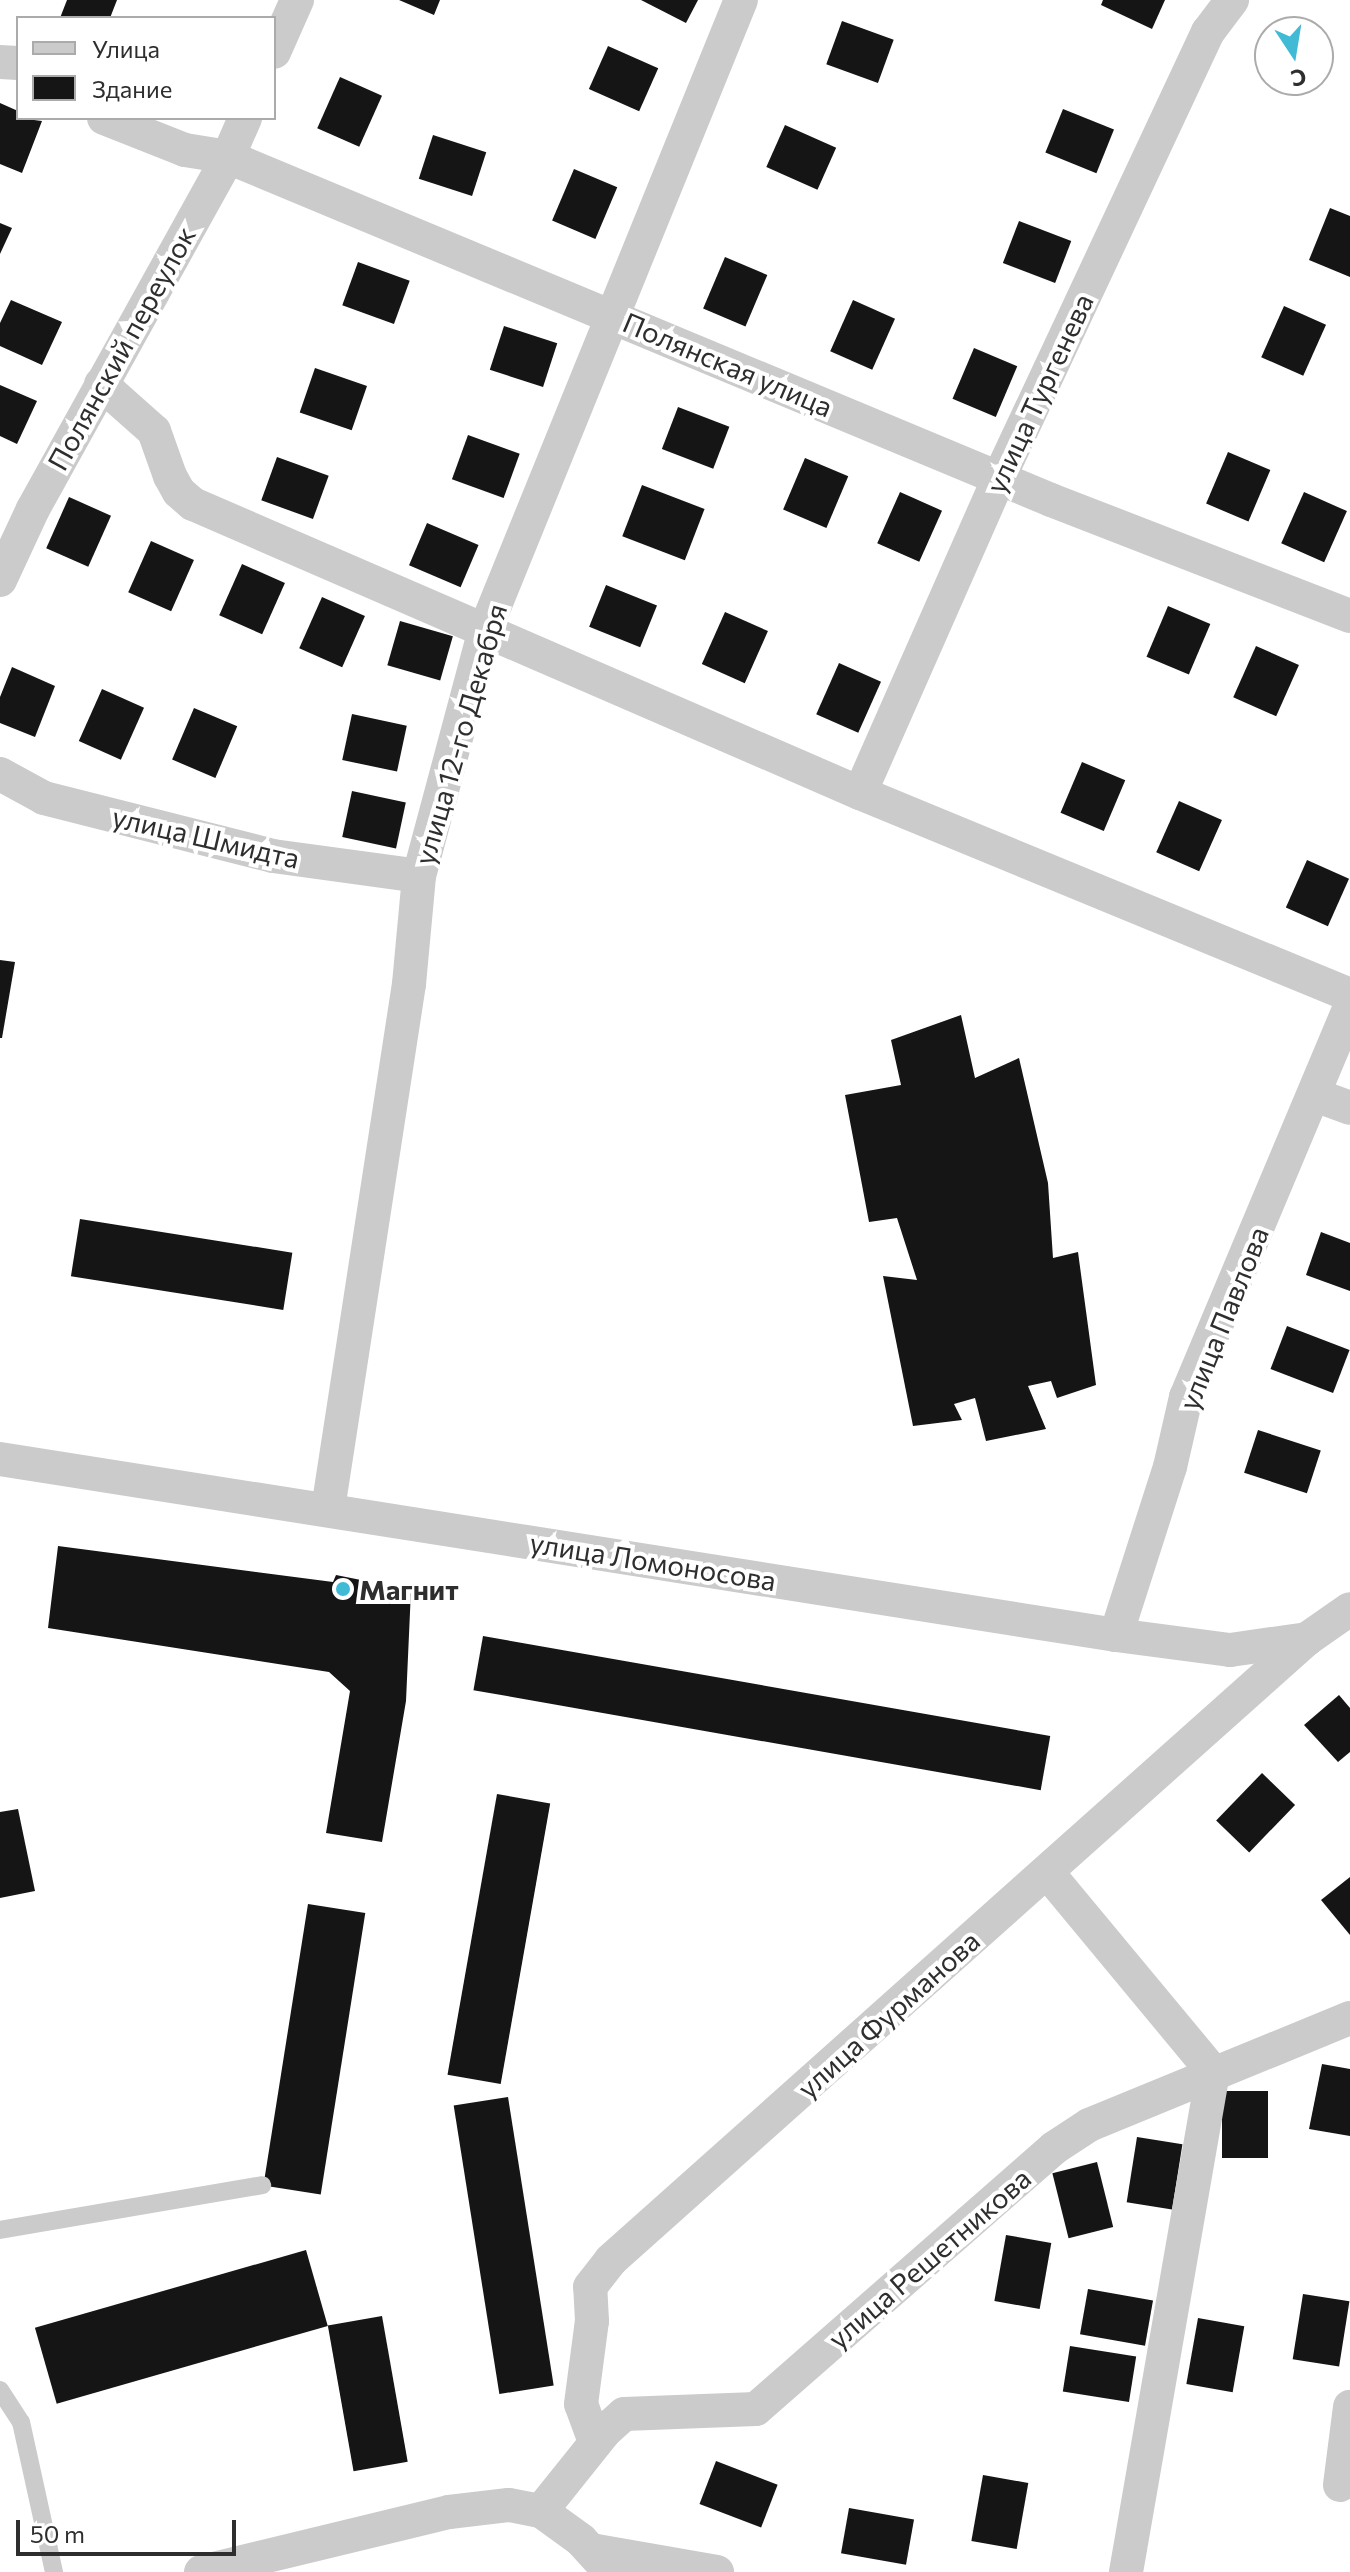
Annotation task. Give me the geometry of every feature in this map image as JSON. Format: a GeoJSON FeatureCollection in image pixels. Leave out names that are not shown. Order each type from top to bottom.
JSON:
{"type":"FeatureCollection","features":[{"type":"Feature","properties":{"kind":"street"},"geometry":{"type":"LineString","coordinates":[[276,47],[297,0]]}},
{"type":"Feature","properties":{"kind":"street","name":"улица 12-го Декабря"},"geometry":{"type":"LineString","coordinates":[[328,1509],[409,984],[419,876],[485,630],[741,0]]}},
{"type":"Feature","properties":{"kind":"street","name":"улица Тургенева"},"geometry":{"type":"LineString","coordinates":[[860,793],[999,478],[1208,32],[1232,0]]}},
{"type":"Feature","properties":{"kind":"street","name":"Полянская улица"},"geometry":{"type":"LineString","coordinates":[[109,120],[185,150],[228,157],[999,478],[1350,616]]}},
{"type":"Feature","properties":{"kind":"street","name":"Полянский переулок"},"geometry":{"type":"LineString","coordinates":[[0,580],[33,509],[228,157],[244,120]]}},
{"type":"Feature","properties":{"kind":"street"},"geometry":{"type":"LineString","coordinates":[[101,384],[154,431],[170,476],[179,492],[193,504],[860,793],[1350,995]]}},
{"type":"Feature","properties":{"kind":"street","name":"улица Шмидта"},"geometry":{"type":"LineString","coordinates":[[0,774],[44,798],[273,856],[419,876]]}},
{"type":"Feature","properties":{"kind":"street","name":"улица Павлова"},"geometry":{"type":"LineString","coordinates":[[1116,1635],[1170,1467],[1186,1397],[1350,1007]]}},
{"type":"Feature","properties":{"kind":"street"},"geometry":{"type":"LineString","coordinates":[[1315,1095],[1350,1108]]}},
{"type":"Feature","properties":{"kind":"street","name":"улица Ломоносова"},"geometry":{"type":"LineString","coordinates":[[0,1459],[1116,1635],[1230,1650],[1307,1639]]}},
{"type":"Feature","properties":{"kind":"street","name":"улица Фурманова"},"geometry":{"type":"LineString","coordinates":[[595,2442],[581,2404],[592,2321],[590,2287],[611,2260],[1307,1639],[1347,1615]]}},
{"type":"Feature","properties":{"kind":"street"},"geometry":{"type":"LineString","coordinates":[[1047,1872],[1213,2072],[1127,2572]]}},
{"type":"Feature","properties":{"kind":"street","name":"улица Решетникова"},"geometry":{"type":"LineString","coordinates":[[541,2511],[595,2442],[624,2414],[756,2409],[1054,2148],[1089,2125],[1350,2018]]}},
{"type":"Feature","properties":{"kind":"street"},"geometry":{"type":"LineString","coordinates":[[1340,2485],[1350,2407]]}},
{"type":"Feature","properties":{"kind":"street"},"geometry":{"type":"LineString","coordinates":[[201,2572],[301,2560],[449,2512],[509,2505],[541,2511],[600,2561],[717,2572]]}},
{"type":"Feature","properties":{"kind":"lane"},"geometry":{"type":"LineString","coordinates":[[0,2230],[262,2185]]}},
{"type":"Feature","properties":{"kind":"lane"},"geometry":{"type":"LineString","coordinates":[[0,2390],[21,2422],[54,2572]]}},
{"type":"Feature","properties":{"kind":"building"},"geometry":{"type":"Polygon","coordinates":[[[67,0],[117,0],[111,16],[61,16],[67,0]]]}},
{"type":"Feature","properties":{"kind":"building"},"geometry":{"type":"Polygon","coordinates":[[[399,0],[440,0],[434,15],[399,0]]]}},
{"type":"Feature","properties":{"kind":"building"},"geometry":{"type":"Polygon","coordinates":[[[641,0],[698,0],[686,23],[641,0]]]}},
{"type":"Feature","properties":{"kind":"building"},"geometry":{"type":"Polygon","coordinates":[[[1103,0],[1165,0],[1152,29],[1101,5],[1103,0]]]}},
{"type":"Feature","properties":{"kind":"building"},"geometry":{"type":"Polygon","coordinates":[[[842,21],[894,40],[878,83],[826,64],[842,21]]]}},
{"type":"Feature","properties":{"kind":"building"},"geometry":{"type":"Polygon","coordinates":[[[608,46],[658,68],[639,111],[589,89],[608,46]]]}},
{"type":"Feature","properties":{"kind":"building"},"geometry":{"type":"Polygon","coordinates":[[[340,77],[382,96],[359,147],[317,128],[340,77]]]}},
{"type":"Feature","properties":{"kind":"building"},"geometry":{"type":"Polygon","coordinates":[[[0,103],[16,110],[16,120],[42,121],[22,173],[0,164],[0,103]]]}},
{"type":"Feature","properties":{"kind":"building"},"geometry":{"type":"Polygon","coordinates":[[[1063,109],[1114,130],[1096,173],[1045,153],[1063,109]]]}},
{"type":"Feature","properties":{"kind":"building"},"geometry":{"type":"Polygon","coordinates":[[[785,125],[836,148],[817,190],[766,167],[785,125]]]}},
{"type":"Feature","properties":{"kind":"building"},"geometry":{"type":"Polygon","coordinates":[[[433,135],[486,152],[472,196],[419,179],[433,135]]]}},
{"type":"Feature","properties":{"kind":"building"},"geometry":{"type":"Polygon","coordinates":[[[574,169],[617,187],[595,239],[552,221],[574,169]]]}},
{"type":"Feature","properties":{"kind":"building"},"geometry":{"type":"Polygon","coordinates":[[[1330,208],[1350,216],[1350,277],[1309,260],[1330,208]]]}},
{"type":"Feature","properties":{"kind":"building"},"geometry":{"type":"Polygon","coordinates":[[[1019,221],[1071,241],[1055,283],[1003,263],[1019,221]]]}},
{"type":"Feature","properties":{"kind":"building"},"geometry":{"type":"Polygon","coordinates":[[[0,223],[12,228],[0,254],[0,223]]]}},
{"type":"Feature","properties":{"kind":"building"},"geometry":{"type":"Polygon","coordinates":[[[725,257],[767,275],[745,327],[703,309],[725,257]]]}},
{"type":"Feature","properties":{"kind":"building"},"geometry":{"type":"Polygon","coordinates":[[[358,262],[410,281],[394,324],[342,305],[358,262]]]}},
{"type":"Feature","properties":{"kind":"building"},"geometry":{"type":"Polygon","coordinates":[[[11,300],[62,322],[42,365],[0,346],[0,323],[11,300]]]}},
{"type":"Feature","properties":{"kind":"building"},"geometry":{"type":"Polygon","coordinates":[[[853,300],[895,319],[872,370],[830,351],[853,300]]]}},
{"type":"Feature","properties":{"kind":"building"},"geometry":{"type":"Polygon","coordinates":[[[1284,306],[1326,325],[1303,376],[1261,357],[1284,306]]]}},
{"type":"Feature","properties":{"kind":"building"},"geometry":{"type":"Polygon","coordinates":[[[504,326],[557,343],[543,387],[490,370],[504,326]]]}},
{"type":"Feature","properties":{"kind":"building"},"geometry":{"type":"Polygon","coordinates":[[[974,348],[1017,366],[996,417],[953,399],[974,348]]]}},
{"type":"Feature","properties":{"kind":"building"},"geometry":{"type":"Polygon","coordinates":[[[315,368],[367,386],[352,430],[300,412],[315,368]]]}},
{"type":"Feature","properties":{"kind":"building"},"geometry":{"type":"Polygon","coordinates":[[[0,385],[37,401],[17,444],[0,436],[0,385]]]}},
{"type":"Feature","properties":{"kind":"building"},"geometry":{"type":"Polygon","coordinates":[[[678,407],[729,427],[713,469],[662,449],[678,407]]]}},
{"type":"Feature","properties":{"kind":"building"},"geometry":{"type":"Polygon","coordinates":[[[468,435],[520,454],[504,498],[452,479],[468,435]]]}},
{"type":"Feature","properties":{"kind":"building"},"geometry":{"type":"Polygon","coordinates":[[[1228,452],[1270,470],[1248,522],[1206,504],[1228,452]]]}},
{"type":"Feature","properties":{"kind":"building"},"geometry":{"type":"Polygon","coordinates":[[[277,457],[329,476],[313,519],[261,500],[277,457]]]}},
{"type":"Feature","properties":{"kind":"building"},"geometry":{"type":"Polygon","coordinates":[[[805,458],[848,476],[826,528],[783,510],[805,458]]]}},
{"type":"Feature","properties":{"kind":"building"},"geometry":{"type":"Polygon","coordinates":[[[642,485],[705,509],[685,560],[622,536],[642,485]]]}},
{"type":"Feature","properties":{"kind":"building"},"geometry":{"type":"Polygon","coordinates":[[[900,492],[942,511],[919,562],[877,543],[900,492]]]}},
{"type":"Feature","properties":{"kind":"building"},"geometry":{"type":"Polygon","coordinates":[[[1304,492],[1347,511],[1324,562],[1281,543],[1304,492]]]}},
{"type":"Feature","properties":{"kind":"building"},"geometry":{"type":"Polygon","coordinates":[[[69,497],[111,516],[88,567],[46,548],[69,497]]]}},
{"type":"Feature","properties":{"kind":"building"},"geometry":{"type":"Polygon","coordinates":[[[427,523],[479,545],[461,587],[409,565],[427,523]]]}},
{"type":"Feature","properties":{"kind":"building"},"geometry":{"type":"Polygon","coordinates":[[[151,541],[194,560],[171,611],[128,592],[151,541]]]}},
{"type":"Feature","properties":{"kind":"building"},"geometry":{"type":"Polygon","coordinates":[[[242,564],[285,583],[262,634],[219,615],[242,564]]]}},
{"type":"Feature","properties":{"kind":"building"},"geometry":{"type":"Polygon","coordinates":[[[606,585],[657,606],[640,647],[589,627],[606,585]]]}},
{"type":"Feature","properties":{"kind":"building"},"geometry":{"type":"Polygon","coordinates":[[[322,597],[365,616],[342,667],[299,648],[322,597]]]}},
{"type":"Feature","properties":{"kind":"building"},"geometry":{"type":"Polygon","coordinates":[[[1168,606],[1210,624],[1189,675],[1147,657],[1168,606]]]}},
{"type":"Feature","properties":{"kind":"building"},"geometry":{"type":"Polygon","coordinates":[[[725,612],[768,631],[745,683],[702,664],[725,612]]]}},
{"type":"Feature","properties":{"kind":"building"},"geometry":{"type":"Polygon","coordinates":[[[400,621],[453,636],[440,680],[387,665],[400,621]]]}},
{"type":"Feature","properties":{"kind":"building"},"geometry":{"type":"Polygon","coordinates":[[[1256,646],[1299,665],[1276,716],[1233,697],[1256,646]]]}},
{"type":"Feature","properties":{"kind":"building"},"geometry":{"type":"Polygon","coordinates":[[[839,663],[881,682],[858,733],[816,714],[839,663]]]}},
{"type":"Feature","properties":{"kind":"building"},"geometry":{"type":"Polygon","coordinates":[[[12,667],[55,686],[35,737],[0,723],[0,697],[12,667]]]}},
{"type":"Feature","properties":{"kind":"building"},"geometry":{"type":"Polygon","coordinates":[[[102,689],[144,708],[121,760],[79,741],[102,689]]]}},
{"type":"Feature","properties":{"kind":"building"},"geometry":{"type":"Polygon","coordinates":[[[194,708],[237,726],[215,778],[172,760],[194,708]]]}},
{"type":"Feature","properties":{"kind":"building"},"geometry":{"type":"Polygon","coordinates":[[[352,714],[407,726],[397,772],[342,760],[352,714]]]}},
{"type":"Feature","properties":{"kind":"building"},"geometry":{"type":"Polygon","coordinates":[[[1082,762],[1125,780],[1104,831],[1061,813],[1082,762]]]}},
{"type":"Feature","properties":{"kind":"building"},"geometry":{"type":"Polygon","coordinates":[[[352,791],[406,802],[396,848],[342,837],[352,791]]]}},
{"type":"Feature","properties":{"kind":"building"},"geometry":{"type":"Polygon","coordinates":[[[1179,801],[1222,820],[1199,871],[1156,852],[1179,801]]]}},
{"type":"Feature","properties":{"kind":"building"},"geometry":{"type":"Polygon","coordinates":[[[1307,860],[1349,879],[1328,926],[1286,908],[1307,860]]]}},
{"type":"Feature","properties":{"kind":"building"},"geometry":{"type":"Polygon","coordinates":[[[0,960],[15,962],[2,1038],[0,1038],[0,960]]]}},
{"type":"Feature","properties":{"kind":"building"},"geometry":{"type":"Polygon","coordinates":[[[961,1015],[975,1078],[1019,1058],[1048,1183],[1053,1258],[1078,1252],[1096,1385],[1057,1398],[1051,1381],[1028,1386],[1046,1429],[986,1441],[975,1398],[954,1404],[962,1420],[913,1426],[883,1276],[917,1280],[897,1218],[869,1222],[845,1095],[901,1085],[891,1040],[961,1015]]]}},
{"type":"Feature","properties":{"kind":"building"},"geometry":{"type":"Polygon","coordinates":[[[80,1219],[292,1253],[283,1310],[71,1276],[80,1219]]]}},
{"type":"Feature","properties":{"kind":"building"},"geometry":{"type":"Polygon","coordinates":[[[1321,1232],[1350,1243],[1350,1291],[1306,1275],[1321,1232]]]}},
{"type":"Feature","properties":{"kind":"building"},"geometry":{"type":"Polygon","coordinates":[[[1287,1326],[1350,1350],[1333,1393],[1271,1369],[1287,1326]]]}},
{"type":"Feature","properties":{"kind":"building"},"geometry":{"type":"Polygon","coordinates":[[[1258,1430],[1321,1450],[1307,1493],[1244,1473],[1258,1430]]]}},
{"type":"Feature","properties":{"kind":"building"},"geometry":{"type":"Polygon","coordinates":[[[58,1546],[333,1582],[336,1575],[411,1590],[406,1701],[382,1842],[326,1833],[350,1691],[329,1672],[48,1628],[58,1546]]]}},
{"type":"Feature","properties":{"kind":"building"},"geometry":{"type":"Polygon","coordinates":[[[483,1636],[1050,1736],[1041,1790],[473,1690],[483,1636]]]}},
{"type":"Feature","properties":{"kind":"building"},"geometry":{"type":"Polygon","coordinates":[[[1339,1695],[1350,1708],[1350,1752],[1338,1762],[1304,1725],[1339,1695]]]}},
{"type":"Feature","properties":{"kind":"building"},"geometry":{"type":"Polygon","coordinates":[[[1262,1773],[1295,1805],[1249,1852],[1216,1820],[1262,1773]]]}},
{"type":"Feature","properties":{"kind":"building"},"geometry":{"type":"Polygon","coordinates":[[[497,1794],[550,1803],[501,2084],[448,2075],[497,1794]]]}},
{"type":"Feature","properties":{"kind":"building"},"geometry":{"type":"Polygon","coordinates":[[[18,1809],[35,1891],[0,1898],[0,1812],[18,1809]]]}},
{"type":"Feature","properties":{"kind":"building"},"geometry":{"type":"Polygon","coordinates":[[[1350,1877],[1350,1935],[1321,1900],[1350,1877]]]}},
{"type":"Feature","properties":{"kind":"building"},"geometry":{"type":"Polygon","coordinates":[[[308,1904],[365,1913],[321,2195],[263,2185],[308,1904]]]}},
{"type":"Feature","properties":{"kind":"building"},"geometry":{"type":"Polygon","coordinates":[[[1322,2064],[1350,2069],[1350,2136],[1309,2129],[1322,2064]]]}},
{"type":"Feature","properties":{"kind":"building"},"geometry":{"type":"Polygon","coordinates":[[[1222,2091],[1268,2091],[1268,2158],[1222,2158],[1222,2091]]]}},
{"type":"Feature","properties":{"kind":"building"},"geometry":{"type":"Polygon","coordinates":[[[508,2097],[554,2385],[499,2394],[454,2106],[508,2097]]]}},
{"type":"Feature","properties":{"kind":"building"},"geometry":{"type":"Polygon","coordinates":[[[1137,2137],[1182,2144],[1172,2209],[1127,2202],[1137,2137]]]}},
{"type":"Feature","properties":{"kind":"building"},"geometry":{"type":"Polygon","coordinates":[[[1097,2162],[1113,2227],[1069,2238],[1052,2173],[1097,2162]]]}},
{"type":"Feature","properties":{"kind":"building"},"geometry":{"type":"Polygon","coordinates":[[[1006,2235],[1051,2243],[1040,2309],[994,2301],[1006,2235]]]}},
{"type":"Feature","properties":{"kind":"building"},"geometry":{"type":"Polygon","coordinates":[[[306,2250],[328,2326],[57,2404],[35,2328],[306,2250]]]}},
{"type":"Feature","properties":{"kind":"building"},"geometry":{"type":"Polygon","coordinates":[[[1088,2289],[1153,2300],[1145,2346],[1080,2334],[1088,2289]]]}},
{"type":"Feature","properties":{"kind":"building"},"geometry":{"type":"Polygon","coordinates":[[[1303,2294],[1349,2301],[1339,2367],[1293,2359],[1303,2294]]]}},
{"type":"Feature","properties":{"kind":"building"},"geometry":{"type":"Polygon","coordinates":[[[382,2316],[408,2462],[354,2471],[328,2326],[382,2316]]]}},
{"type":"Feature","properties":{"kind":"building"},"geometry":{"type":"Polygon","coordinates":[[[1198,2318],[1244,2326],[1233,2392],[1186,2384],[1198,2318]]]}},
{"type":"Feature","properties":{"kind":"building"},"geometry":{"type":"Polygon","coordinates":[[[1070,2346],[1136,2356],[1129,2402],[1063,2391],[1070,2346]]]}},
{"type":"Feature","properties":{"kind":"building"},"geometry":{"type":"Polygon","coordinates":[[[716,2461],[778,2485],[761,2528],[700,2504],[716,2461]]]}},
{"type":"Feature","properties":{"kind":"building"},"geometry":{"type":"Polygon","coordinates":[[[983,2475],[1028,2483],[1017,2549],[971,2541],[983,2475]]]}},
{"type":"Feature","properties":{"kind":"building"},"geometry":{"type":"Polygon","coordinates":[[[849,2508],[914,2519],[906,2565],[841,2553],[849,2508]]]}},
{"type":"Feature","properties":{"kind":"place","name":"Магнит"},"geometry":{"type":"Point","coordinates":[343,1589]}}]}
